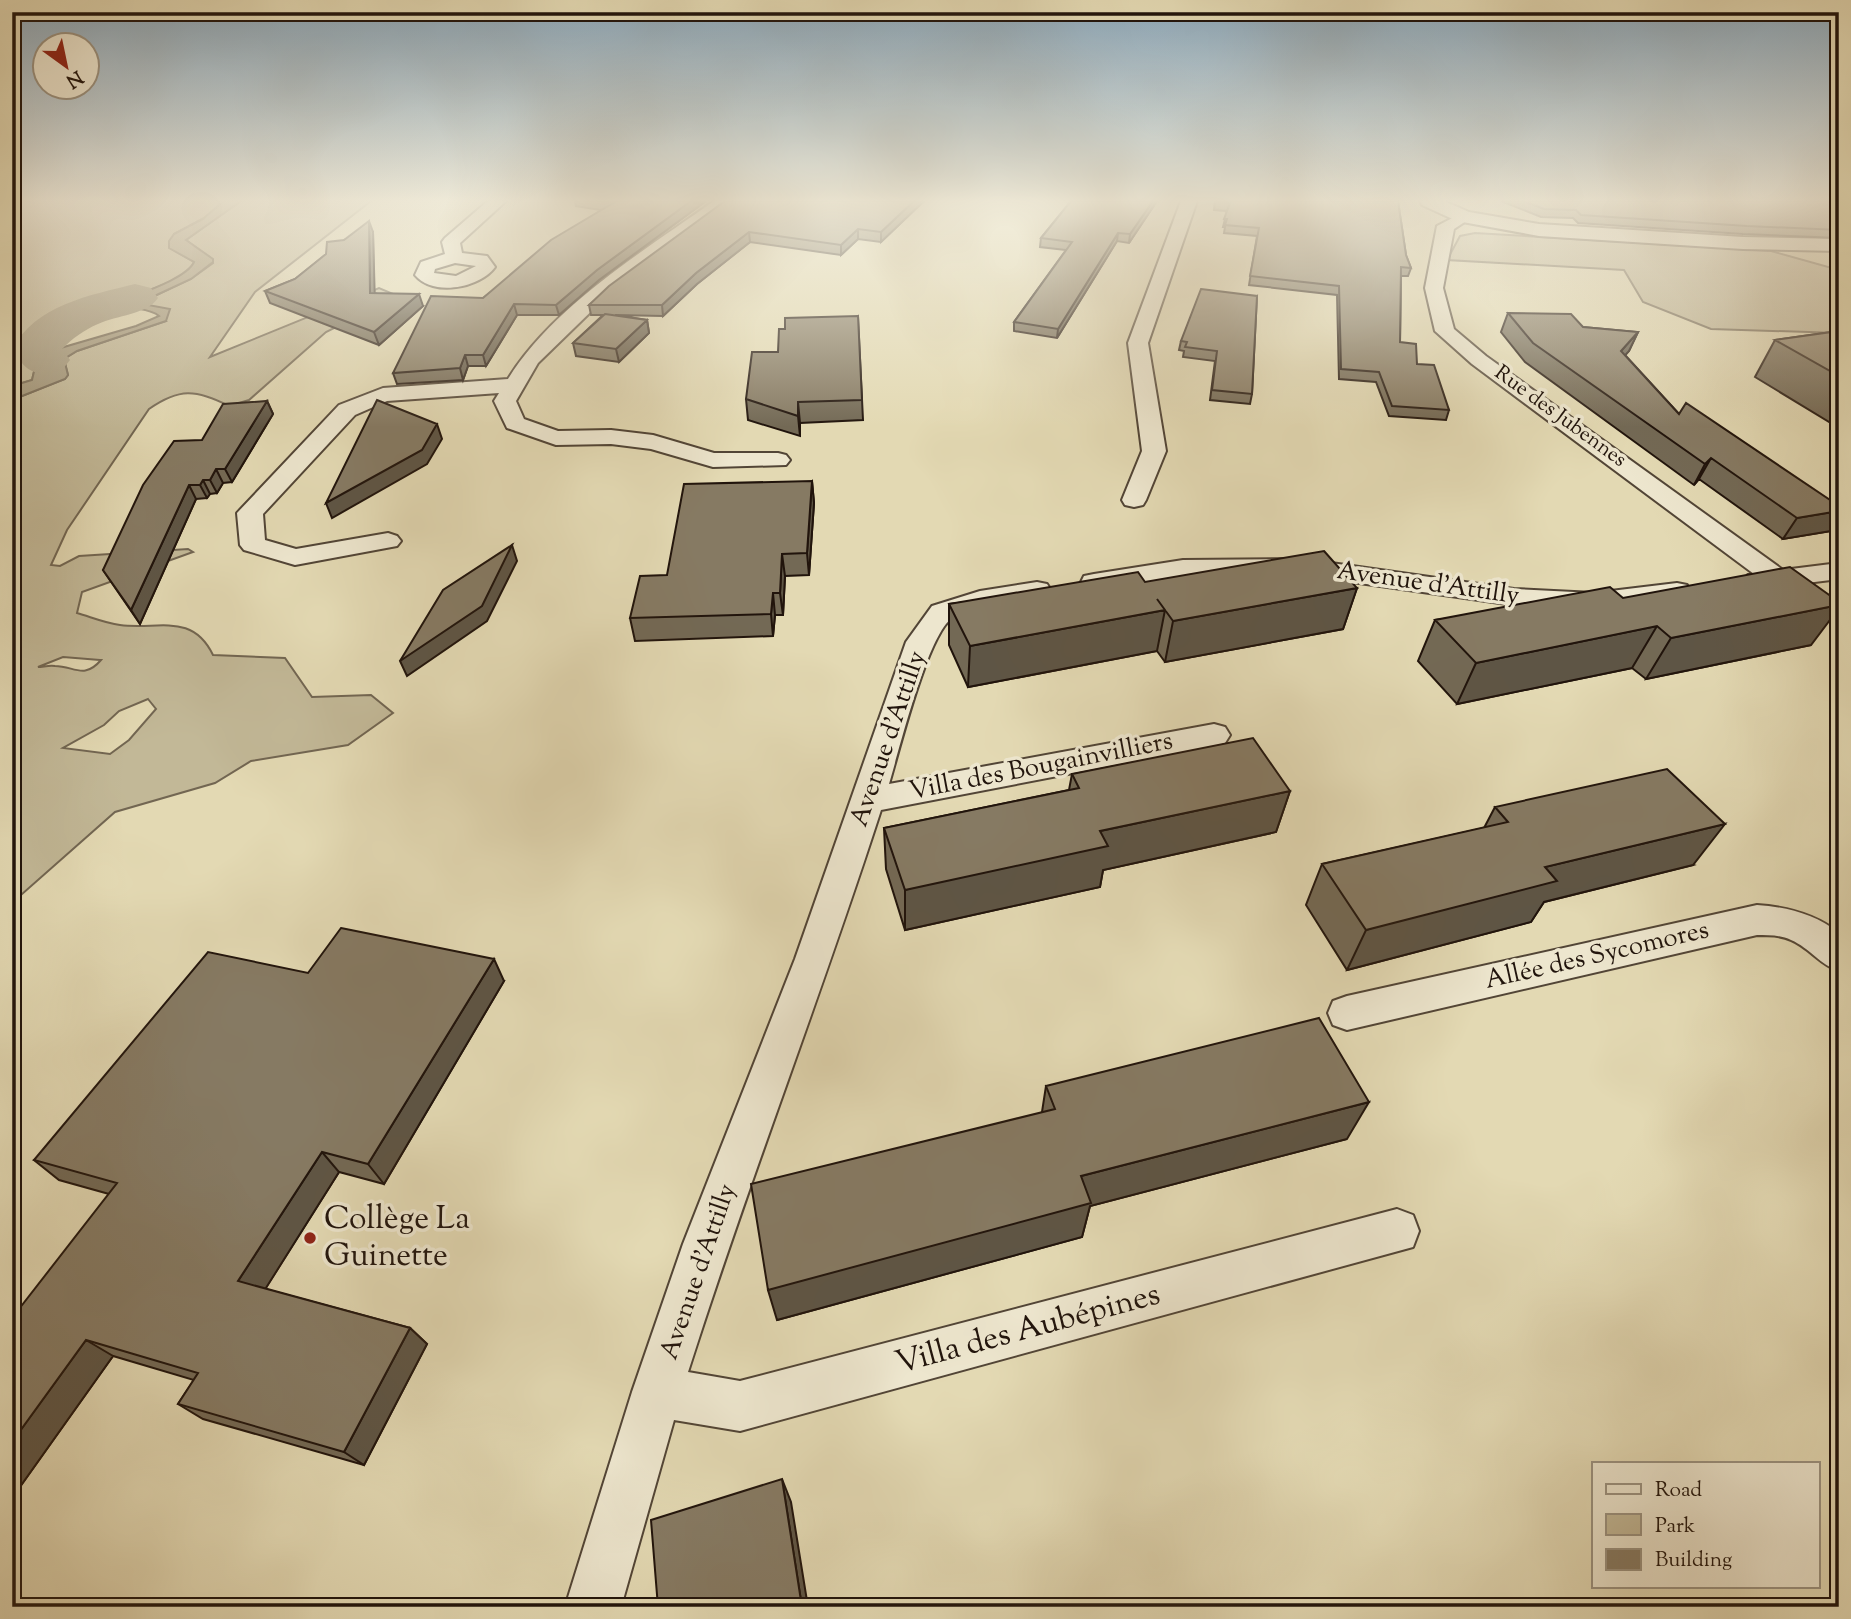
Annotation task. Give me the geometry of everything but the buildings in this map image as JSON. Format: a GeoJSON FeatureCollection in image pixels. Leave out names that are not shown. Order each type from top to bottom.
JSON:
{"type":"FeatureCollection","features":[{"type":"Feature","properties":{"kind":"street"},"geometry":{"type":"LineString","coordinates":[[620,277],[602,290],[530,360],[505,401],[515,423],[556,438],[611,437],[653,442],[713,460],[778,460]]}},
{"type":"Feature","properties":{"kind":"street"},"geometry":{"type":"LineString","coordinates":[[1134,500],[1154,451],[1139,343],[1162,277]]}},
{"type":"Feature","properties":{"kind":"street","name":"Rue des Jubennes"},"geometry":{"type":"LineString","coordinates":[[1436,277],[1434,288],[1445,331],[1479,360],[1778,579]]}},
{"type":"Feature","properties":{"kind":"street"},"geometry":{"type":"LineString","coordinates":[[388,541],[295,557],[253,545],[250,513],[347,410],[383,395],[514,385]]}},
{"type":"Feature","properties":{"kind":"street","name":"Avenue d'Attilly"},"geometry":{"type":"LineString","coordinates":[[593,1607],[657,1392],[706,1244],[814,959],[920,642],[942,612],[980,599],[1183,568],[1303,567],[1514,597],[1594,601],[1839,571]]}},
{"type":"Feature","properties":{"kind":"street","name":"Villa des Bougainvilliers"},"geometry":{"type":"LineString","coordinates":[[868,800],[1214,735]]}},
{"type":"Feature","properties":{"kind":"street","name":"Allée des Sycomores"},"geometry":{"type":"LineString","coordinates":[[1347,1013],[1757,920],[1785,920],[1817,934],[1839,956]]}},
{"type":"Feature","properties":{"kind":"street","name":"Villa des Aubépines"},"geometry":{"type":"LineString","coordinates":[[657,1392],[740,1406],[1396,1231]]}},
{"type":"Feature","properties":{"kind":"green space"},"geometry":{"type":"Polygon","coordinates":[[[12,277],[179,277],[154,288],[57,320],[30,347],[36,363],[32,380],[12,386],[12,277]]]}},
{"type":"Feature","properties":{"kind":"green space"},"geometry":{"type":"Polygon","coordinates":[[[194,277],[275,277],[255,292],[210,357],[379,288],[398,296],[326,332],[249,400],[229,406],[207,396],[188,393],[170,397],[149,409],[67,530],[51,565],[60,566],[79,556],[188,549],[193,552],[82,592],[77,613],[120,625],[184,628],[205,642],[213,655],[285,658],[312,697],[371,695],[393,713],[348,745],[251,761],[215,783],[115,812],[21,895],[12,893],[12,400],[65,379],[68,375],[64,359],[77,351],[166,321],[148,305],[148,299],[194,277]],[[63,657],[38,667],[53,666],[84,671],[95,666],[100,660],[63,657]],[[148,699],[119,711],[104,725],[63,748],[110,754],[129,740],[156,709],[148,699]]]}},
{"type":"Feature","properties":{"kind":"green space"},"geometry":{"type":"Polygon","coordinates":[[[1628,277],[1839,277],[1839,333],[1711,329],[1643,302],[1628,277]]]}},
{"type":"Feature","properties":{"kind":"shaded area"},"geometry":{"type":"Polygon","coordinates":[[[177,277],[194,277],[148,299],[148,305],[170,309],[166,321],[77,351],[64,359],[68,375],[65,379],[12,400],[12,386],[32,380],[36,363],[33,356],[136,326],[159,316],[123,305],[124,300],[177,277]]]}},
{"type":"Feature","properties":{"kind":"waterway"},"geometry":{"type":"LineString","coordinates":[[45,360],[36,349],[57,328],[80,314],[135,298]]}},
{"type":"Feature","properties":{"kind":"place","name":"Collège La Guinette"},"geometry":{"type":"Point","coordinates":[310,1238]}}]}
